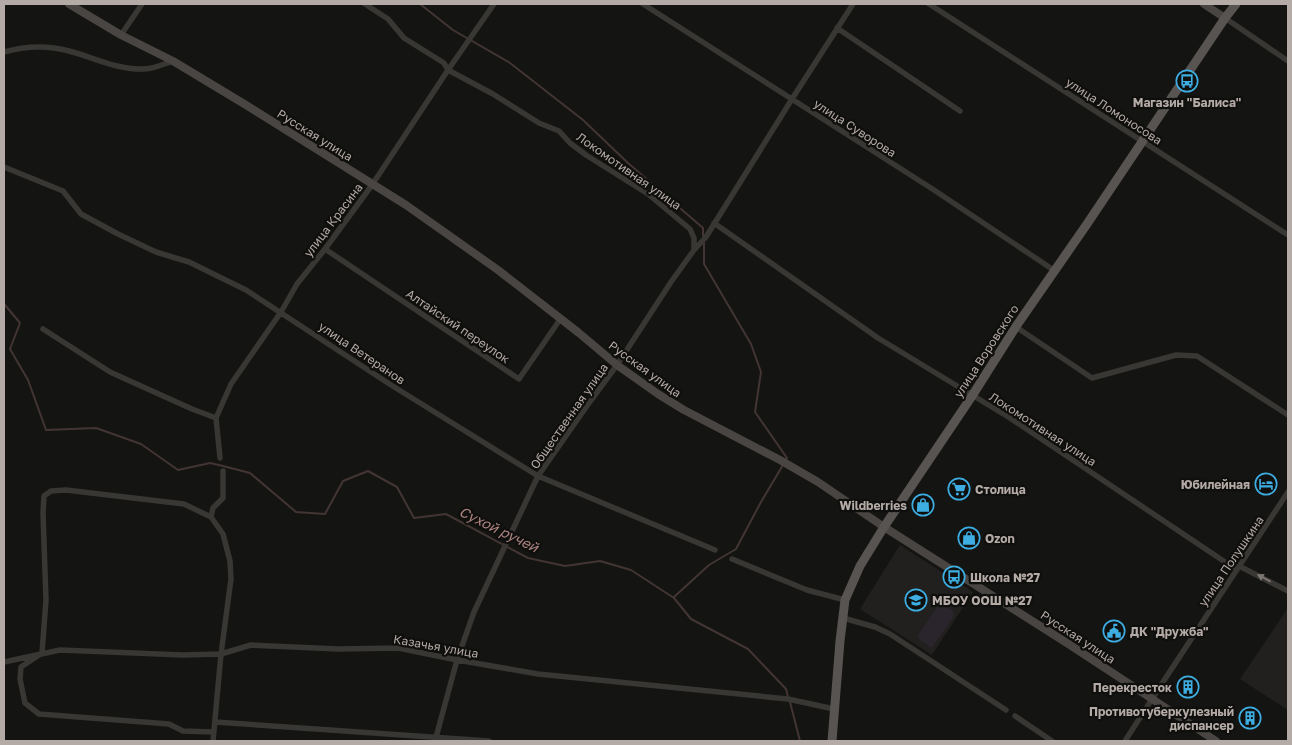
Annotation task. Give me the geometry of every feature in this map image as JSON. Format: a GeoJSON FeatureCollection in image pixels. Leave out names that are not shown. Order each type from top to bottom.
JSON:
{"type":"FeatureCollection","features":[{"type":"Feature","properties":{"kind":"main road","name":"улица Воровского"},"geometry":{"type":"LineString","coordinates":[[832,741],[845,600],[860,566],[1016,327],[1236,4]]}},
{"type":"Feature","properties":{"kind":"street","name":"Русская улица"},"geometry":{"type":"LineString","coordinates":[[69,4],[121,35],[173,61],[406,205],[498,270],[658,394],[818,482],[884,527],[1216,741]]}},
{"type":"Feature","properties":{"kind":"street"},"geometry":{"type":"LineString","coordinates":[[121,35],[142,4]]}},
{"type":"Feature","properties":{"kind":"street","name":"Локомотивная улица"},"geometry":{"type":"LineString","coordinates":[[365,4],[388,19],[404,38],[444,63],[448,70],[493,94],[539,123],[559,131],[586,155],[648,194],[690,230],[694,238],[694,250]]}},
{"type":"Feature","properties":{"kind":"street","name":"улица Красина"},"geometry":{"type":"LineString","coordinates":[[216,418],[232,384],[282,312],[297,284],[372,185],[494,4]]}},
{"type":"Feature","properties":{"kind":"street","name":"улица Суворова"},"geometry":{"type":"LineString","coordinates":[[643,4],[1055,271]]}},
{"type":"Feature","properties":{"kind":"street","name":"Общественная улица"},"geometry":{"type":"LineString","coordinates":[[435,740],[457,660],[474,612],[538,476],[694,250],[706,236],[854,4]]}},
{"type":"Feature","properties":{"kind":"street","name":"улица Ломоносова"},"geometry":{"type":"LineString","coordinates":[[929,4],[1288,235]]}},
{"type":"Feature","properties":{"kind":"street"},"geometry":{"type":"LineString","coordinates":[[1204,4],[1288,61]]}},
{"type":"Feature","properties":{"kind":"street"},"geometry":{"type":"LineString","coordinates":[[837,28],[960,111]]}},
{"type":"Feature","properties":{"kind":"street"},"geometry":{"type":"LineString","coordinates":[[4,52],[17,48],[31,47],[67,50],[116,65],[143,69],[173,61]]}},
{"type":"Feature","properties":{"kind":"street","name":"улица Ветеранов"},"geometry":{"type":"LineString","coordinates":[[4,167],[63,191],[81,214],[118,234],[156,252],[184,260],[205,269],[246,290],[282,312],[391,386],[538,476],[715,550]]}},
{"type":"Feature","properties":{"kind":"street","name":"Локомотивная улица"},"geometry":{"type":"LineString","coordinates":[[714,223],[878,338],[1017,423],[1238,568],[1288,591]]}},
{"type":"Feature","properties":{"kind":"street","name":"Алтайский переулок"},"geometry":{"type":"LineString","coordinates":[[325,249],[519,379],[561,318]]}},
{"type":"Feature","properties":{"kind":"street"},"geometry":{"type":"LineString","coordinates":[[1016,327],[1092,378],[1176,356],[1197,356],[1288,415]]}},
{"type":"Feature","properties":{"kind":"street"},"geometry":{"type":"LineString","coordinates":[[43,329],[110,372],[216,418],[220,458]]}},
{"type":"Feature","properties":{"kind":"street"},"geometry":{"type":"LineString","coordinates":[[211,517],[213,508],[223,498],[223,471]]}},
{"type":"Feature","properties":{"kind":"street"},"geometry":{"type":"LineString","coordinates":[[214,732],[183,730],[169,724],[39,714],[25,704],[20,679],[21,667],[42,653],[46,600],[43,513],[44,496],[51,491],[66,490],[184,504],[211,517],[223,534],[230,561],[231,579],[221,654],[214,741]]}},
{"type":"Feature","properties":{"kind":"street","name":"улица Полушкина"},"geometry":{"type":"LineString","coordinates":[[1125,741],[1288,492]]}},
{"type":"Feature","properties":{"kind":"street"},"geometry":{"type":"LineString","coordinates":[[732,559],[807,590],[845,600]]}},
{"type":"Feature","properties":{"kind":"street"},"geometry":{"type":"LineString","coordinates":[[843,618],[875,627],[890,634],[1006,710]]}},
{"type":"Feature","properties":{"kind":"street","name":"Казачья улица"},"geometry":{"type":"LineString","coordinates":[[4,662],[60,650],[183,655],[221,654],[251,645],[338,649],[398,648],[538,674],[788,699],[834,709]]}},
{"type":"Feature","properties":{"kind":"street"},"geometry":{"type":"LineString","coordinates":[[1015,716],[1052,741]]}},
{"type":"Feature","properties":{"kind":"street"},"geometry":{"type":"LineString","coordinates":[[215,722],[435,740],[489,741]]}},
{"type":"Feature","properties":{"kind":"shaded area","name":"МБОУ ООШ №27"},"geometry":{"type":"Polygon","coordinates":[[[900,545],[973,592],[932,655],[860,609],[900,545]]]}},
{"type":"Feature","properties":{"kind":"shaded area"},"geometry":{"type":"Polygon","coordinates":[[[939,604],[953,611],[954,616],[934,645],[930,647],[919,639],[918,635],[939,604]]]}},
{"type":"Feature","properties":{"kind":"shaded area"},"geometry":{"type":"Polygon","coordinates":[[[1288,608],[1288,710],[1240,679],[1288,608]]]}},
{"type":"Feature","properties":{"kind":"waterway"},"geometry":{"type":"LineString","coordinates":[[420,4],[453,30],[510,63],[583,120],[628,163],[703,228],[703,236]]}},
{"type":"Feature","properties":{"kind":"waterway"},"geometry":{"type":"LineString","coordinates":[[704,243],[704,264],[751,344],[761,372],[755,412],[787,458],[785,461]]}},
{"type":"Feature","properties":{"kind":"waterway","name":"Сухой ручей"},"geometry":{"type":"LineString","coordinates":[[4,305],[20,323],[10,349],[28,380],[46,430],[96,428],[141,444],[178,470],[210,463],[250,473],[296,512],[325,514],[343,481],[368,471],[397,487],[414,518],[446,514],[528,558],[565,566],[600,561],[631,570],[674,598],[691,619],[748,649],[786,689],[788,697]]}},
{"type":"Feature","properties":{"kind":"waterway"},"geometry":{"type":"LineString","coordinates":[[674,597],[709,565],[736,549],[783,465]]}},
{"type":"Feature","properties":{"kind":"waterway","name":"Сухой ручей"},"geometry":{"type":"LineString","coordinates":[[790,702],[800,741]]}},
{"type":"Feature","properties":{"kind":"place","name":"Магазин \"Балиса\""},"geometry":{"type":"Point","coordinates":[1187,81]}},
{"type":"Feature","properties":{"kind":"place","name":"Юбилейная"},"geometry":{"type":"Point","coordinates":[1266,484]}},
{"type":"Feature","properties":{"kind":"place","name":"Столица"},"geometry":{"type":"Point","coordinates":[959,489]}},
{"type":"Feature","properties":{"kind":"place","name":"Wildberries"},"geometry":{"type":"Point","coordinates":[923,505]}},
{"type":"Feature","properties":{"kind":"place","name":"Ozon"},"geometry":{"type":"Point","coordinates":[969,538]}},
{"type":"Feature","properties":{"kind":"place","name":"Школа №27"},"geometry":{"type":"Point","coordinates":[954,577]}},
{"type":"Feature","properties":{"kind":"place","name":"МБОУ ООШ №27"},"geometry":{"type":"Point","coordinates":[916,600]}},
{"type":"Feature","properties":{"kind":"place","name":"ДК \"Дружба\""},"geometry":{"type":"Point","coordinates":[1114,631]}},
{"type":"Feature","properties":{"kind":"place","name":"Перекресток"},"geometry":{"type":"Point","coordinates":[1188,687]}},
{"type":"Feature","properties":{"kind":"place","name":"Противотуберкулезный диспансер"},"geometry":{"type":"Point","coordinates":[1250,718]}}]}
